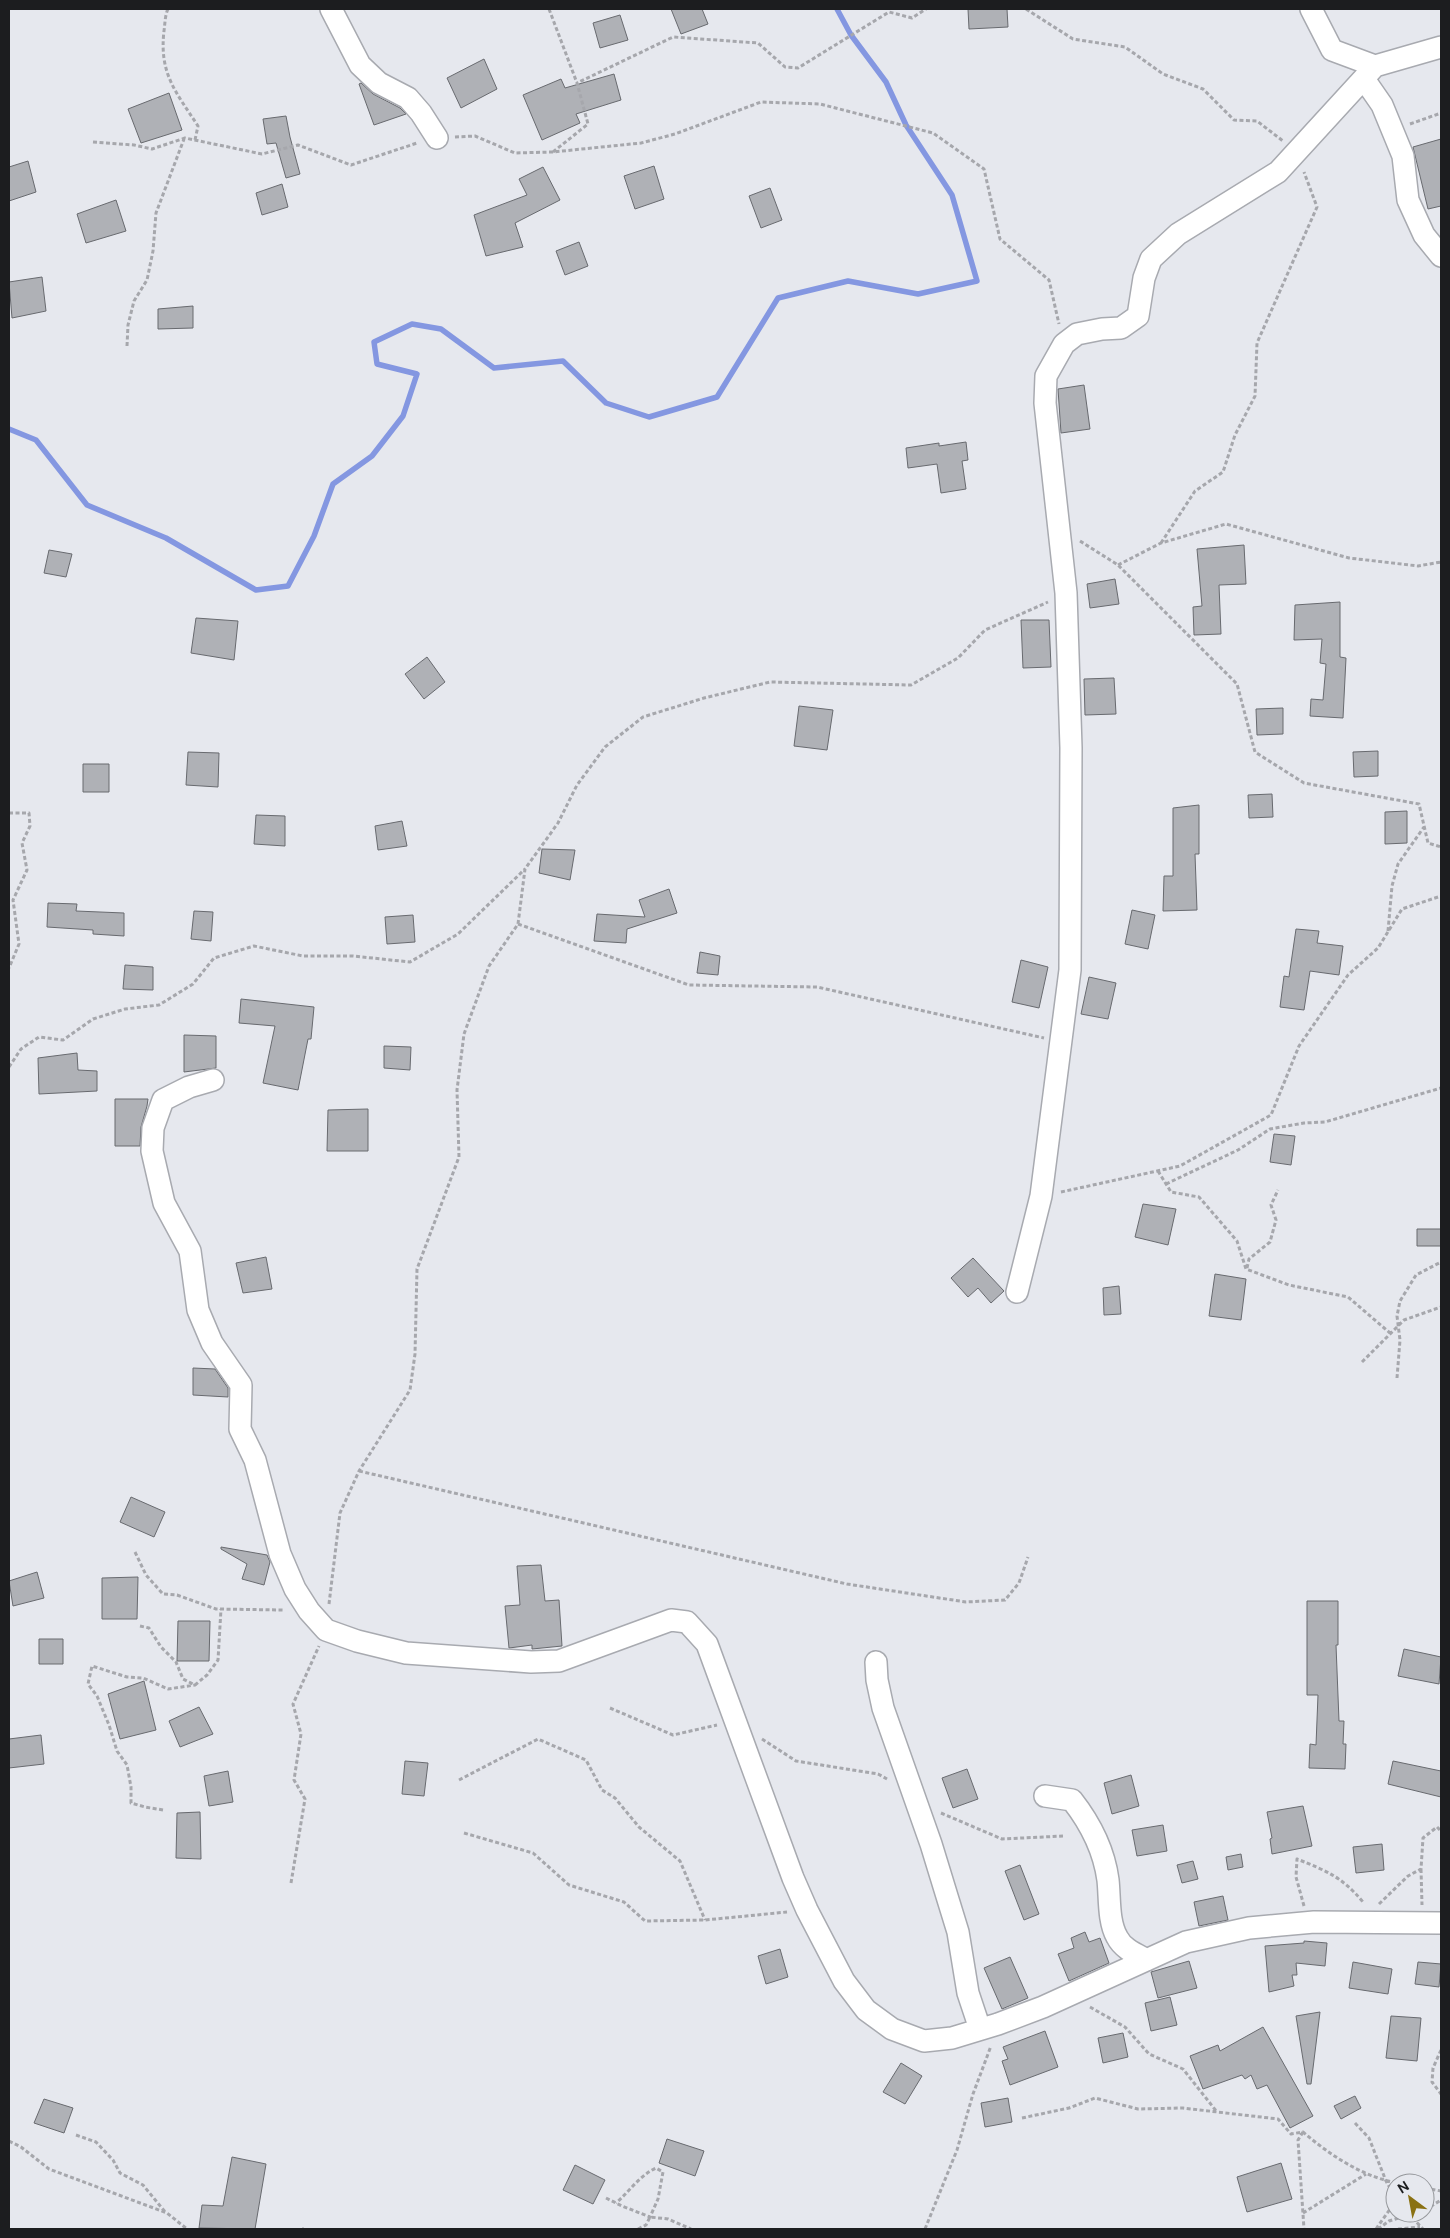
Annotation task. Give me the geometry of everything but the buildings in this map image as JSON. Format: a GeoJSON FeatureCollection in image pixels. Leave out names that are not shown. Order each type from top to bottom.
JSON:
{"type":"FeatureCollection","features":[{"type":"Feature","properties":{"kind":"street"},"geometry":{"type":"LineString","coordinates":[[331,9],[360,66],[379,83],[408,98],[421,113],[437,138]]}},
{"type":"Feature","properties":{"kind":"street"},"geometry":{"type":"LineString","coordinates":[[1311,9],[1332,50],[1370,73],[1403,156],[1408,200],[1424,235],[1441,256]]}},
{"type":"Feature","properties":{"kind":"street"},"geometry":{"type":"LineString","coordinates":[[1017,1292],[1041,1196],[1070,970],[1071,748],[1066,593],[1045,403],[1046,376],[1064,344],[1077,334],[1102,329],[1121,328],[1138,316],[1144,278],[1151,259],[1178,234],[1278,172],[1296,150],[1370,73],[1441,47]]}},
{"type":"Feature","properties":{"kind":"street"},"geometry":{"type":"LineString","coordinates":[[213,1080],[189,1087],[163,1100],[153,1128],[152,1151],[164,1203],[190,1251],[198,1310],[212,1343],[241,1385],[240,1429],[255,1460],[280,1554],[295,1589],[312,1614],[326,1630],[357,1641],[406,1653],[531,1662],[559,1661],[671,1620],[687,1622],[707,1644],[793,1878],[807,1910],[844,1981],[866,2010],[892,2029],[924,2042],[952,2038],[1070,1995],[1195,1940],[1249,1928],[1376,1917],[1441,1923]]}},
{"type":"Feature","properties":{"kind":"street"},"geometry":{"type":"LineString","coordinates":[[876,1662],[877,1680],[883,1708],[931,1844],[958,1932],[968,1993],[989,2026]]}},
{"type":"Feature","properties":{"kind":"street"},"geometry":{"type":"LineString","coordinates":[[1045,1796],[1072,1800],[1085,1817],[1102,1852],[1108,1879],[1111,1915],[1117,1938],[1129,1951],[1147,1960]]}},
{"type":"Feature","properties":{"kind":"path"},"geometry":{"type":"LineString","coordinates":[[168,9],[162,47],[164,67],[171,86],[198,126],[195,140]]}},
{"type":"Feature","properties":{"kind":"path"},"geometry":{"type":"LineString","coordinates":[[549,9],[560,32],[588,124],[553,152]]}},
{"type":"Feature","properties":{"kind":"path"},"geometry":{"type":"LineString","coordinates":[[577,83],[673,37],[758,43],[785,67],[798,68],[889,12],[912,18],[926,9]]}},
{"type":"Feature","properties":{"kind":"path"},"geometry":{"type":"LineString","coordinates":[[1026,9],[1073,39],[1125,47],[1164,74],[1203,89],[1234,120],[1257,121],[1296,150],[1317,207],[1257,343],[1255,396],[1235,435],[1223,472],[1195,491],[1161,543]]}},
{"type":"Feature","properties":{"kind":"path"},"geometry":{"type":"LineString","coordinates":[[93,142],[134,145],[152,149],[184,138],[262,154],[298,145],[351,165],[398,148],[437,138],[475,136],[515,153],[553,152],[641,143],[675,134],[762,102],[820,104],[933,132],[984,169],[1000,239],[1049,280],[1064,344]]}},
{"type":"Feature","properties":{"kind":"path"},"geometry":{"type":"LineString","coordinates":[[1393,130],[1441,113]]}},
{"type":"Feature","properties":{"kind":"path"},"geometry":{"type":"LineString","coordinates":[[127,346],[128,325],[134,302],[147,280],[153,251],[156,213],[184,138]]}},
{"type":"Feature","properties":{"kind":"path"},"geometry":{"type":"LineString","coordinates":[[1118,565],[1161,543],[1226,524],[1349,558],[1418,566],[1441,562]]}},
{"type":"Feature","properties":{"kind":"path"},"geometry":{"type":"LineString","coordinates":[[1058,527],[1118,565],[1237,684],[1254,752],[1304,783],[1419,804],[1428,843],[1441,847]]}},
{"type":"Feature","properties":{"kind":"path"},"geometry":{"type":"LineString","coordinates":[[9,1068],[21,1049],[39,1037],[63,1040],[93,1019],[125,1009],[159,1005],[193,984],[214,958],[254,946],[303,956],[353,956],[410,962],[458,934],[525,869],[558,823],[577,785],[605,747],[643,717],[704,698],[770,682],[911,685],[958,658],[985,630],[1033,610],[1066,593]]}},
{"type":"Feature","properties":{"kind":"path"},"geometry":{"type":"LineString","coordinates":[[9,813],[29,813],[30,826],[22,843],[27,870],[13,900],[19,944],[9,968]]}},
{"type":"Feature","properties":{"kind":"path"},"geometry":{"type":"LineString","coordinates":[[1388,932],[1392,886],[1398,864],[1424,827]]}},
{"type":"Feature","properties":{"kind":"path"},"geometry":{"type":"LineString","coordinates":[[291,1883],[305,1799],[294,1780],[301,1734],[293,1704],[326,1630],[340,1513],[359,1471],[410,1390],[415,1354],[417,1269],[459,1156],[457,1090],[464,1034],[489,966],[518,924],[525,869]]}},
{"type":"Feature","properties":{"kind":"path"},"geometry":{"type":"LineString","coordinates":[[1041,1196],[1180,1166],[1271,1116],[1299,1046],[1348,975],[1378,948],[1402,909],[1441,896]]}},
{"type":"Feature","properties":{"kind":"path"},"geometry":{"type":"LineString","coordinates":[[518,924],[689,985],[817,987],[1062,1042]]}},
{"type":"Feature","properties":{"kind":"path"},"geometry":{"type":"LineString","coordinates":[[1166,1184],[1200,1170],[1238,1150],[1270,1129],[1304,1123],[1325,1122],[1441,1088]]}},
{"type":"Feature","properties":{"kind":"path"},"geometry":{"type":"LineString","coordinates":[[1158,1171],[1170,1192],[1199,1197],[1237,1241],[1246,1269]]}},
{"type":"Feature","properties":{"kind":"path"},"geometry":{"type":"LineString","coordinates":[[1246,1269],[1249,1259],[1270,1242],[1276,1220],[1271,1205],[1278,1190]]}},
{"type":"Feature","properties":{"kind":"path"},"geometry":{"type":"LineString","coordinates":[[1397,1378],[1400,1340],[1398,1326],[1400,1301],[1408,1285],[1416,1275],[1441,1262]]}},
{"type":"Feature","properties":{"kind":"path"},"geometry":{"type":"LineString","coordinates":[[1246,1269],[1288,1285],[1348,1297],[1390,1333]]}},
{"type":"Feature","properties":{"kind":"path"},"geometry":{"type":"LineString","coordinates":[[1362,1362],[1404,1320],[1441,1307]]}},
{"type":"Feature","properties":{"kind":"path"},"geometry":{"type":"LineString","coordinates":[[359,1471],[847,1584],[966,1602],[1005,1600],[1019,1583],[1028,1558]]}},
{"type":"Feature","properties":{"kind":"path"},"geometry":{"type":"LineString","coordinates":[[135,1552],[146,1575],[163,1594],[177,1595],[216,1609],[283,1609],[312,1614]]}},
{"type":"Feature","properties":{"kind":"path"},"geometry":{"type":"LineString","coordinates":[[163,1810],[145,1808],[131,1803],[131,1787],[127,1765],[117,1751],[109,1725],[96,1696],[88,1684],[92,1666],[127,1677],[143,1678],[168,1689],[195,1685],[207,1675],[218,1660],[222,1609]]}},
{"type":"Feature","properties":{"kind":"path"},"geometry":{"type":"LineString","coordinates":[[140,1626],[149,1628],[161,1647],[176,1662],[183,1679],[195,1685]]}},
{"type":"Feature","properties":{"kind":"path"},"geometry":{"type":"LineString","coordinates":[[610,1708],[673,1735],[735,1721],[796,1761],[878,1774],[941,1813],[1002,1839],[1062,1836]]}},
{"type":"Feature","properties":{"kind":"path"},"geometry":{"type":"LineString","coordinates":[[459,1780],[538,1739],[586,1760],[602,1790],[615,1798],[639,1827],[680,1861],[705,1920]]}},
{"type":"Feature","properties":{"kind":"path"},"geometry":{"type":"LineString","coordinates":[[1422,1912],[1421,1869],[1423,1838],[1437,1828],[1441,1831]]}},
{"type":"Feature","properties":{"kind":"path"},"geometry":{"type":"LineString","coordinates":[[464,1833],[533,1853],[569,1885],[624,1902],[645,1921],[705,1920],[807,1910]]}},
{"type":"Feature","properties":{"kind":"path"},"geometry":{"type":"LineString","coordinates":[[1307,1922],[1296,1876],[1297,1859],[1332,1873],[1351,1888],[1376,1917],[1408,1876],[1421,1869]]}},
{"type":"Feature","properties":{"kind":"path"},"geometry":{"type":"LineString","coordinates":[[1070,1995],[1125,2027],[1149,2054],[1183,2069],[1217,2112]]}},
{"type":"Feature","properties":{"kind":"path"},"geometry":{"type":"LineString","coordinates":[[924,2229],[957,2150],[989,2026]]}},
{"type":"Feature","properties":{"kind":"path"},"geometry":{"type":"LineString","coordinates":[[1441,2050],[1433,2068],[1432,2082],[1441,2094]]}},
{"type":"Feature","properties":{"kind":"path"},"geometry":{"type":"LineString","coordinates":[[1022,2118],[1069,2108],[1095,2098],[1138,2109],[1183,2108],[1278,2119],[1291,2134],[1303,2132],[1320,2146],[1367,2174],[1385,2181]]}},
{"type":"Feature","properties":{"kind":"path"},"geometry":{"type":"LineString","coordinates":[[1355,2123],[1370,2138],[1385,2178]]}},
{"type":"Feature","properties":{"kind":"path"},"geometry":{"type":"LineString","coordinates":[[1303,2132],[1298,2140],[1304,2229]]}},
{"type":"Feature","properties":{"kind":"path"},"geometry":{"type":"LineString","coordinates":[[76,2135],[96,2142],[112,2160],[120,2174],[143,2185],[166,2213],[187,2229]]}},
{"type":"Feature","properties":{"kind":"path"},"geometry":{"type":"LineString","coordinates":[[9,2141],[21,2147],[50,2169],[166,2213]]}},
{"type":"Feature","properties":{"kind":"path"},"geometry":{"type":"LineString","coordinates":[[616,2203],[628,2193],[642,2174],[656,2168],[663,2172],[658,2199],[646,2225],[638,2229]]}},
{"type":"Feature","properties":{"kind":"path"},"geometry":{"type":"LineString","coordinates":[[1303,2213],[1367,2174]]}},
{"type":"Feature","properties":{"kind":"path"},"geometry":{"type":"LineString","coordinates":[[606,2198],[650,2217],[668,2219],[690,2229]]}},
{"type":"Feature","properties":{"kind":"path"},"geometry":{"type":"LineString","coordinates":[[1377,2229],[1385,2217]]}},
{"type":"Feature","properties":{"kind":"path"},"geometry":{"type":"LineString","coordinates":[[1398,2229],[1422,2228]]}},
{"type":"Feature","properties":{"kind":"waterway"},"geometry":{"type":"LineString","coordinates":[[9,429],[36,440],[87,505],[166,538],[256,590],[288,586],[314,536],[333,484],[372,456],[403,416],[417,374],[377,364],[374,342],[412,324],[441,329],[494,368],[563,361],[606,403],[649,417],[717,397],[778,298],[848,281],[918,294],[977,281],[952,195],[906,125],[886,82],[851,35],[837,9]]}}]}
